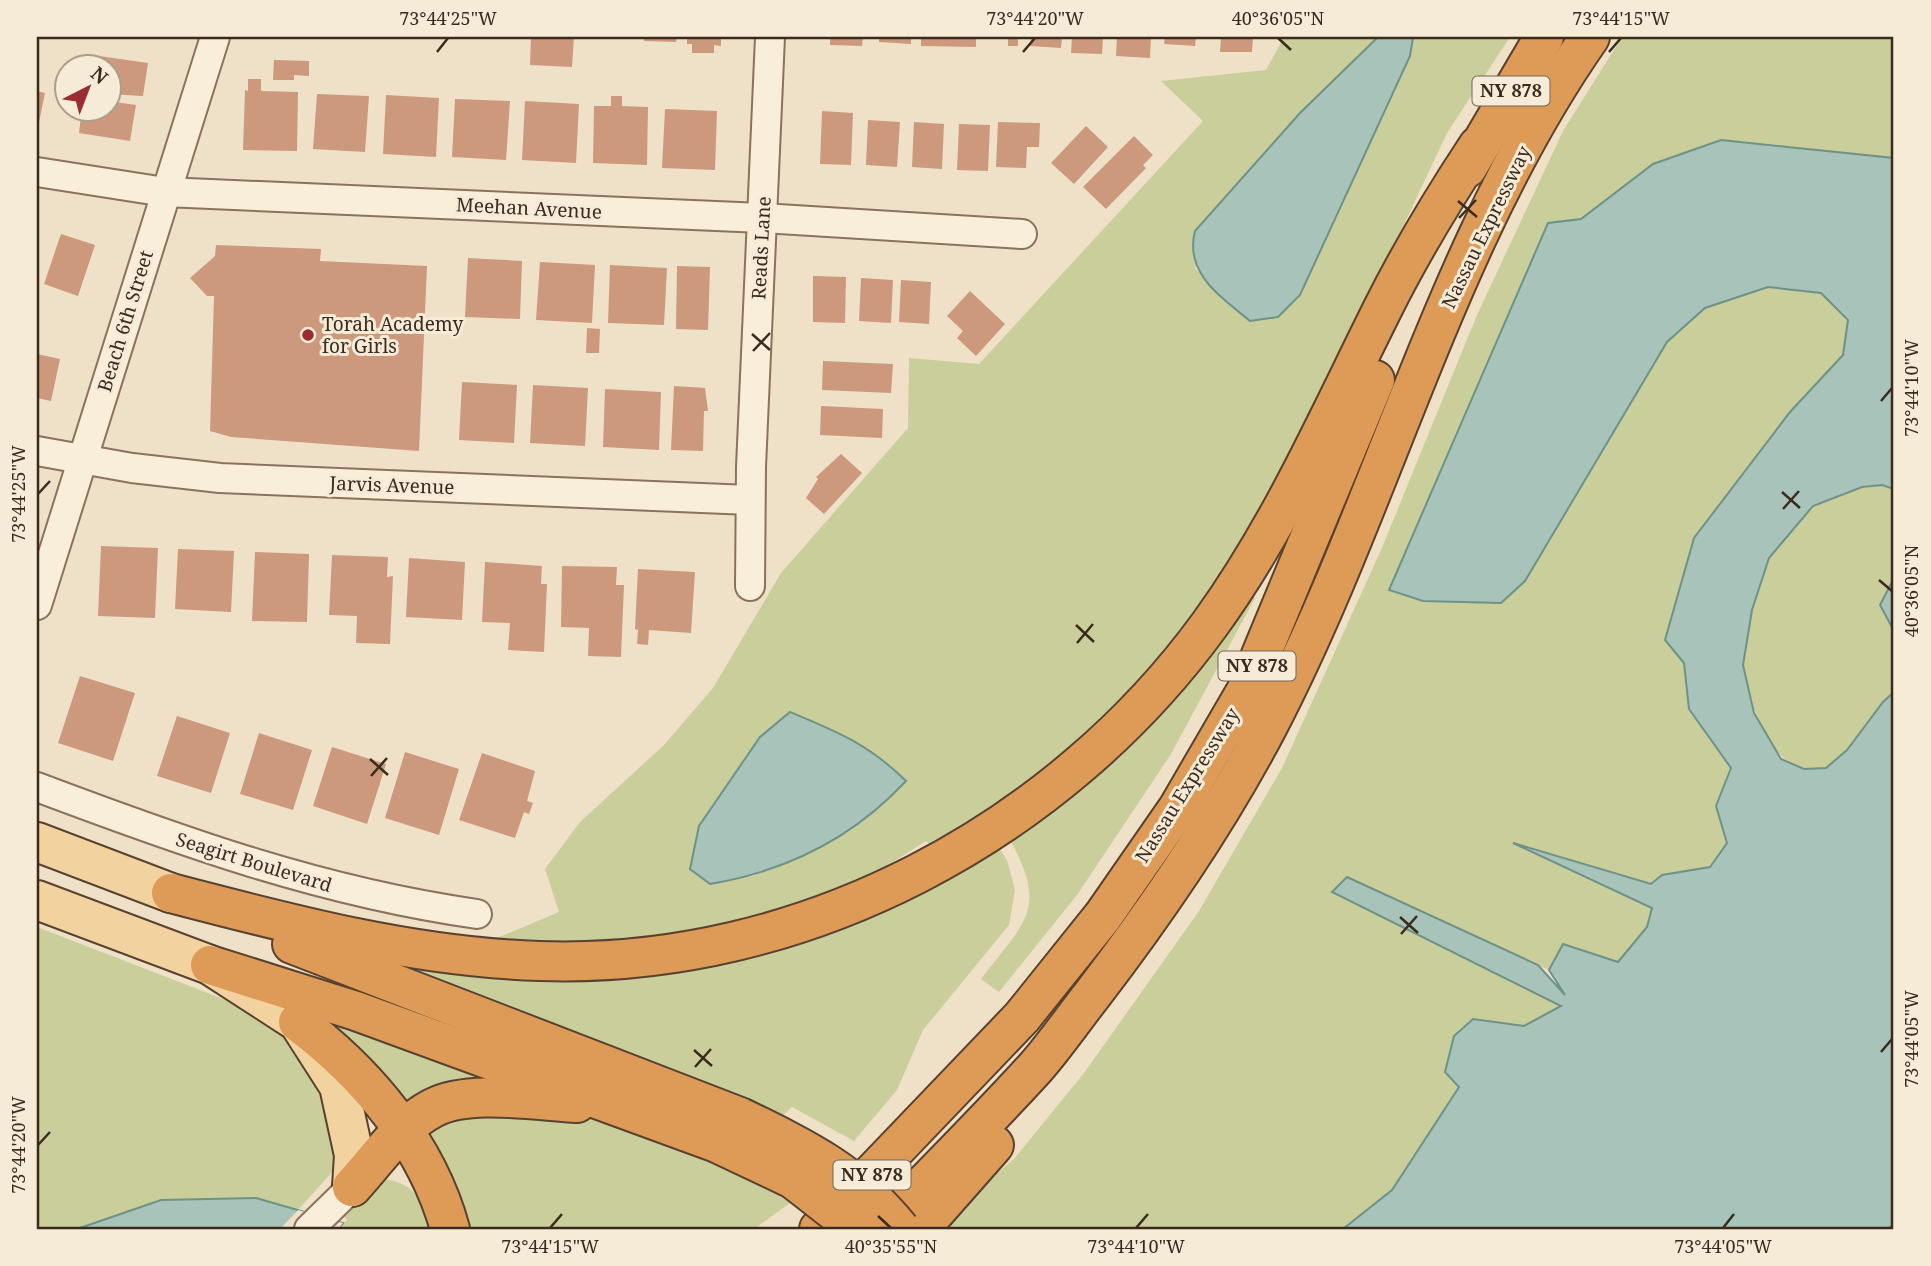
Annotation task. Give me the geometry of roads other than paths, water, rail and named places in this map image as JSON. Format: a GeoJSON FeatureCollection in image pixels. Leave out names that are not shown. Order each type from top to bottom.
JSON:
{"type":"FeatureCollection","features":[{"type":"Feature","properties":{"kind":"highway","name":"Nassau Expressway"},"geometry":{"type":"LineString","coordinates":[[819,1229],[1022,1017],[1102,916],[1178,808],[1246,691],[1302,562],[1424,257],[1478,146],[1544,37]]}},
{"type":"Feature","properties":{"kind":"highway","name":"Nassau Expressway"},"geometry":{"type":"LineString","coordinates":[[880,1229],[1038,1064],[1125,951],[1193,855],[1274,712],[1322,608],[1444,311],[1501,188],[1566,71],[1590,37]]}},
{"type":"Feature","properties":{"kind":"highway"},"geometry":{"type":"LineString","coordinates":[[171,893],[335,936],[448,955],[544,962],[635,957],[722,945],[819,917],[912,878],[995,830],[1074,771],[1148,701],[1210,623],[1272,527],[1432,216],[1478,146]]}},
{"type":"Feature","properties":{"kind":"highway"},"geometry":{"type":"LineString","coordinates":[[920,1229],[957,1190],[1058,1067],[1135,952],[1193,855]]}},
{"type":"Feature","properties":{"kind":"highway"},"geometry":{"type":"LineString","coordinates":[[171,893],[729,1130],[857,1229]]}},
{"type":"Feature","properties":{"kind":"highway"},"geometry":{"type":"LineString","coordinates":[[211,965],[356,1011],[614,1104],[729,1130],[819,1155],[876,1200],[900,1229]]}},
{"type":"Feature","properties":{"kind":"highway"},"geometry":{"type":"LineString","coordinates":[[298,1022],[328,1044],[372,1088],[403,1130],[443,1202],[450,1229]]}},
{"type":"Feature","properties":{"kind":"highway"},"geometry":{"type":"LineString","coordinates":[[352,1187],[403,1130],[433,1107],[467,1098],[614,1104]]}},
{"type":"Feature","properties":{"kind":"main road"},"geometry":{"type":"LineString","coordinates":[[37,842],[171,893]]}},
{"type":"Feature","properties":{"kind":"main road"},"geometry":{"type":"LineString","coordinates":[[37,900],[211,965],[298,1022],[339,1086],[354,1155],[352,1187]]}},
{"type":"Feature","properties":{"kind":"street","name":"Beach 6th Street"},"geometry":{"type":"LineString","coordinates":[[37,606],[215,37]]}},
{"type":"Feature","properties":{"kind":"street","name":"Reads Lane"},"geometry":{"type":"LineString","coordinates":[[750,586],[750,500],[770,37]]}},
{"type":"Feature","properties":{"kind":"street","name":"Meehan Avenue"},"geometry":{"type":"LineString","coordinates":[[37,172],[165,192],[762,218],[1022,234]]}},
{"type":"Feature","properties":{"kind":"street","name":"Jarvis Avenue"},"geometry":{"type":"LineString","coordinates":[[37,451],[82,461],[220,478],[750,500]]}},
{"type":"Feature","properties":{"kind":"street","name":"Seagirt Boulevard"},"geometry":{"type":"LineString","coordinates":[[37,787],[190,845],[261,868],[402,903],[478,914]]}},
{"type":"Feature","properties":{"kind":"street"},"geometry":{"type":"LineString","coordinates":[[315,1223],[352,1187]]}},
{"type":"Feature","properties":{"kind":"water"},"geometry":{"type":"Polygon","coordinates":[[[1378,37],[1413,37],[1410,56],[1300,295],[1278,317],[1250,321],[1217,293],[1200,272],[1193,246],[1195,231],[1300,113],[1378,37]]]}},
{"type":"Feature","properties":{"kind":"water"},"geometry":{"type":"Polygon","coordinates":[[[1721,140],[1894,158],[1894,489],[1882,485],[1862,487],[1813,506],[1769,558],[1752,610],[1743,665],[1754,713],[1781,759],[1804,769],[1826,768],[1847,750],[1883,702],[1894,692],[1894,1223],[1888,1229],[1343,1229],[1392,1190],[1459,1087],[1445,1072],[1454,1036],[1473,1019],[1524,1026],[1561,1006],[1332,892],[1347,877],[1538,965],[1565,995],[1549,970],[1563,944],[1618,962],[1647,927],[1652,908],[1513,843],[1651,884],[1662,875],[1710,867],[1727,843],[1716,806],[1731,768],[1689,709],[1684,663],[1665,640],[1694,538],[1790,412],[1843,355],[1848,320],[1821,293],[1768,287],[1705,308],[1667,342],[1525,581],[1501,603],[1423,601],[1389,590],[1548,223],[1581,219],[1653,164],[1721,140]]]}},
{"type":"Feature","properties":{"kind":"water"},"geometry":{"type":"Polygon","coordinates":[[[1894,578],[1894,631],[1880,605],[1894,578]]]}},
{"type":"Feature","properties":{"kind":"water"},"geometry":{"type":"Polygon","coordinates":[[[790,712],[866,748],[906,781],[864,819],[817,849],[766,870],[710,884],[690,869],[699,826],[760,737],[790,712]]]}},
{"type":"Feature","properties":{"kind":"water"},"geometry":{"type":"Polygon","coordinates":[[[256,1198],[343,1223],[338,1229],[77,1229],[161,1200],[256,1198]]]}},
{"type":"Feature","properties":{"kind":"place","name":"Torah Academy for Girls"},"geometry":{"type":"Point","coordinates":[308,335]}}]}
